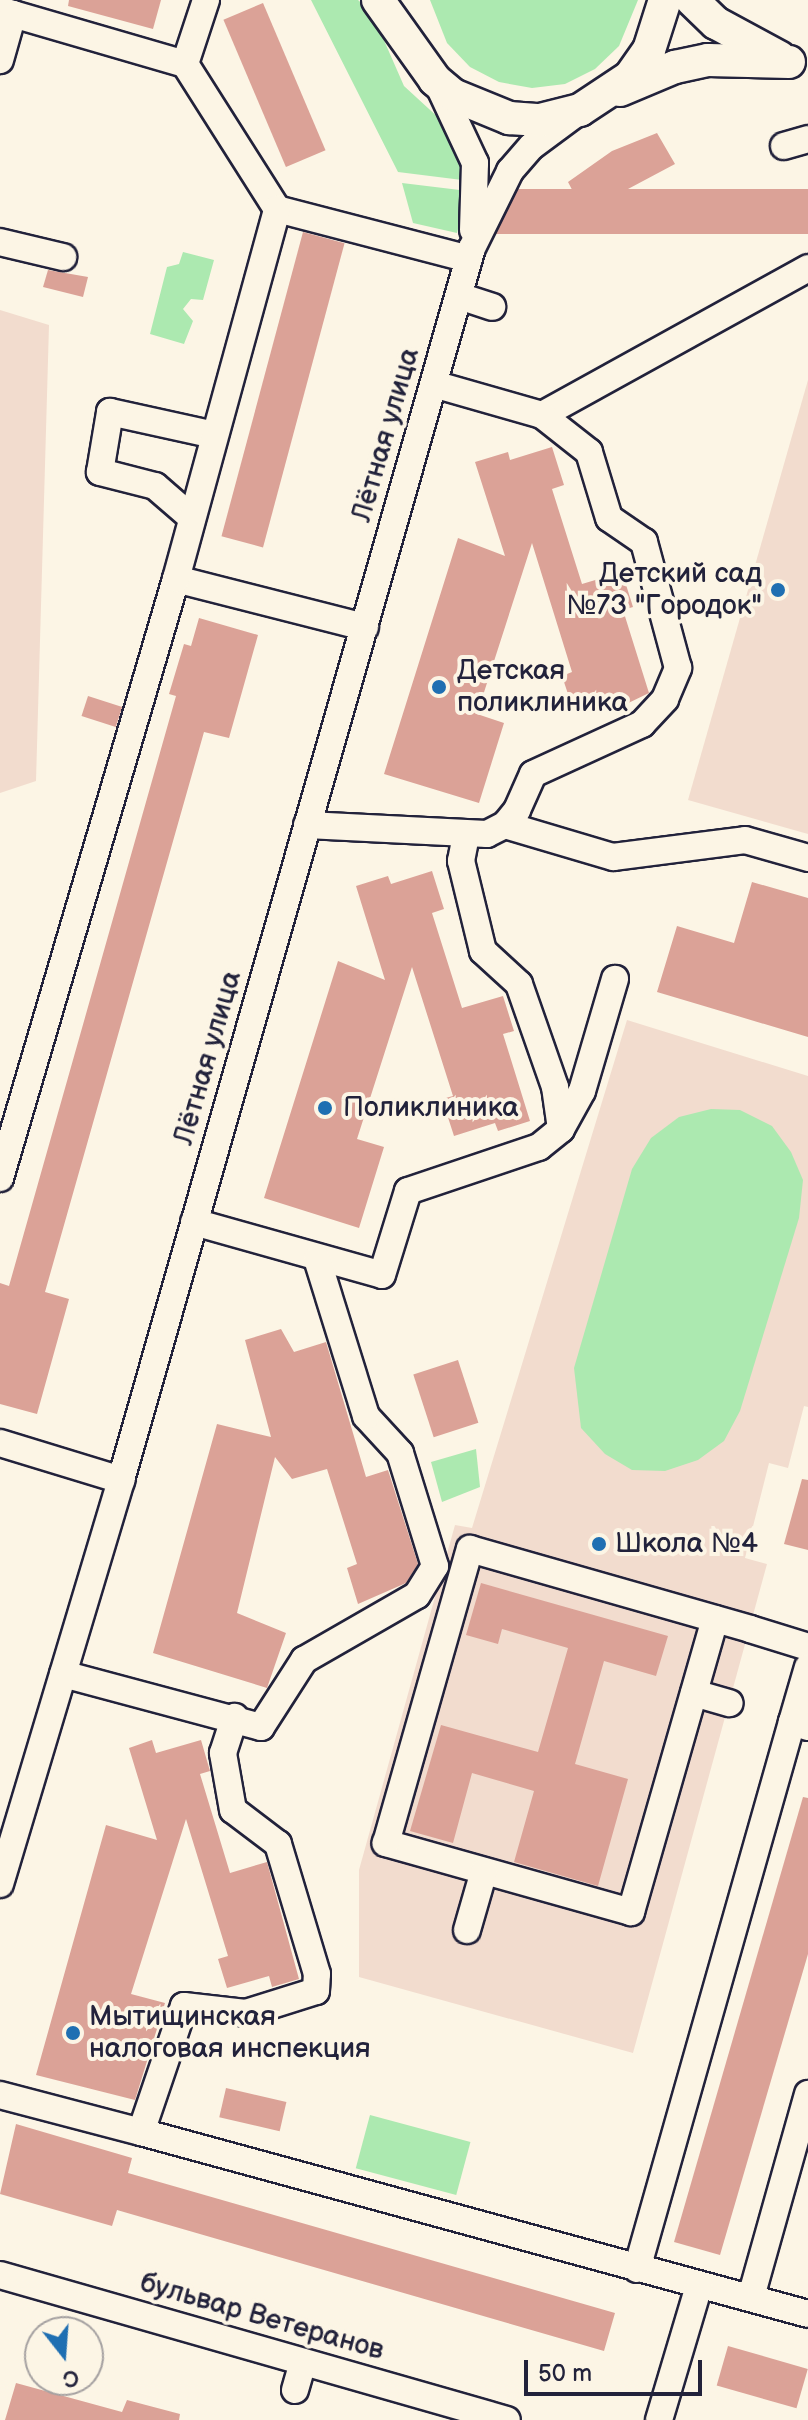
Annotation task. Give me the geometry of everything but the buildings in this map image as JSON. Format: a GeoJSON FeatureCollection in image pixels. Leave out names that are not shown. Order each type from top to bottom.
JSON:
{"type":"FeatureCollection","features":[{"type":"Feature","properties":{"kind":"main road"},"geometry":{"type":"LineString","coordinates":[[378,0],[435,80],[478,109],[509,118],[540,120],[580,110],[675,67],[708,60],[798,64]]}},
{"type":"Feature","properties":{"kind":"main road"},"geometry":{"type":"LineString","coordinates":[[397,0],[414,53]]}},
{"type":"Feature","properties":{"kind":"main road"},"geometry":{"type":"LineString","coordinates":[[610,95],[649,50],[665,0]]}},
{"type":"Feature","properties":{"kind":"main road"},"geometry":{"type":"LineString","coordinates":[[692,0],[716,23],[798,64]]}},
{"type":"Feature","properties":{"kind":"street"},"geometry":{"type":"LineString","coordinates":[[185,64],[206,0]]}},
{"type":"Feature","properties":{"kind":"street"},"geometry":{"type":"LineString","coordinates":[[0,60],[6,12],[185,64],[277,209],[470,254]]}},
{"type":"Feature","properties":{"kind":"street"},"geometry":{"type":"LineString","coordinates":[[435,80],[454,109],[475,163],[470,254]]}},
{"type":"Feature","properties":{"kind":"street"},"geometry":{"type":"LineString","coordinates":[[470,254],[510,171],[532,146],[580,110]]}},
{"type":"Feature","properties":{"kind":"street"},"geometry":{"type":"LineString","coordinates":[[0,1178],[176,579],[277,209]]}},
{"type":"Feature","properties":{"kind":"street"},"geometry":{"type":"LineString","coordinates":[[0,242],[63,257]]}},
{"type":"Feature","properties":{"kind":"street","name":"Лётная улица"},"geometry":{"type":"LineString","coordinates":[[0,1884],[121,1480],[470,254]]}},
{"type":"Feature","properties":{"kind":"street"},"geometry":{"type":"LineString","coordinates":[[542,415],[808,268]]}},
{"type":"Feature","properties":{"kind":"street"},"geometry":{"type":"LineString","coordinates":[[459,296],[492,307]]}},
{"type":"Feature","properties":{"kind":"street"},"geometry":{"type":"LineString","coordinates":[[434,384],[542,415],[589,452],[609,518],[644,542],[678,668],[665,699],[642,724],[533,774],[505,825]]}},
{"type":"Feature","properties":{"kind":"street"},"geometry":{"type":"LineString","coordinates":[[192,518],[155,486],[100,472],[110,412],[215,435]]}},
{"type":"Feature","properties":{"kind":"street"},"geometry":{"type":"LineString","coordinates":[[176,579],[365,627]]}},
{"type":"Feature","properties":{"kind":"street"},"geometry":{"type":"LineString","coordinates":[[307,825],[466,836],[505,825],[613,857],[745,840],[808,858]]}},
{"type":"Feature","properties":{"kind":"street"},"geometry":{"type":"LineString","coordinates":[[466,836],[461,861],[483,951],[519,984],[555,1087],[561,1129]]}},
{"type":"Feature","properties":{"kind":"street"},"geometry":{"type":"LineString","coordinates":[[194,1222],[382,1275],[408,1191],[539,1147],[561,1129],[582,1091],[615,979]]}},
{"type":"Feature","properties":{"kind":"street"},"geometry":{"type":"LineString","coordinates":[[63,1674],[235,1717],[261,1727],[304,1660],[417,1595],[435,1566],[400,1453],[366,1416],[317,1259]]}},
{"type":"Feature","properties":{"kind":"street"},"geometry":{"type":"LineString","coordinates":[[0,1443],[121,1480]]}},
{"type":"Feature","properties":{"kind":"street"},"geometry":{"type":"LineString","coordinates":[[715,1619],[631,1912],[386,1843],[470,1549],[715,1619],[808,1647]]}},
{"type":"Feature","properties":{"kind":"street"},"geometry":{"type":"LineString","coordinates":[[637,2269],[800,1724],[808,1667]]}},
{"type":"Feature","properties":{"kind":"street"},"geometry":{"type":"LineString","coordinates":[[694,1693],[730,1703]]}},
{"type":"Feature","properties":{"kind":"street"},"geometry":{"type":"LineString","coordinates":[[141,2132],[184,2006],[246,2013],[316,1991],[317,1974],[278,1844],[233,1810],[223,1753],[235,1717]]}},
{"type":"Feature","properties":{"kind":"street"},"geometry":{"type":"LineString","coordinates":[[467,1930],[484,1871]]}},
{"type":"Feature","properties":{"kind":"street"},"geometry":{"type":"LineString","coordinates":[[751,2297],[808,2094]]}},
{"type":"Feature","properties":{"kind":"street"},"geometry":{"type":"LineString","coordinates":[[0,2095],[808,2314]]}},
{"type":"Feature","properties":{"kind":"street","name":"бульвар Ветеранов"},"geometry":{"type":"LineString","coordinates":[[0,2275],[507,2420]]}},
{"type":"Feature","properties":{"kind":"street"},"geometry":{"type":"LineString","coordinates":[[659,2420],[699,2286]]}},
{"type":"Feature","properties":{"kind":"street"},"geometry":{"type":"LineString","coordinates":[[295,2390],[303,2362]]}},
{"type":"Feature","properties":{"kind":"shaded area"},"geometry":{"type":"Polygon","coordinates":[[[0,310],[49,325],[36,781],[0,793],[0,310]]]}},
{"type":"Feature","properties":{"kind":"shaded area","name":"Детский сад №73 \"Городок\""},"geometry":{"type":"Polygon","coordinates":[[[808,380],[808,834],[688,800],[808,380]]]}},
{"type":"Feature","properties":{"kind":"shaded area","name":"Школа №4"},"geometry":{"type":"Polygon","coordinates":[[[627,1020],[808,1076],[808,1407],[804,1406],[788,1468],[769,1463],[745,1558],[767,1564],[633,2053],[359,1977],[359,1870],[455,1525],[472,1528],[627,1020]]]}},
{"type":"Feature","properties":{"kind":"green space"},"geometry":{"type":"Polygon","coordinates":[[[311,0],[358,0],[372,13],[404,86],[441,120],[470,181],[398,172],[311,0]]]}},
{"type":"Feature","properties":{"kind":"green space"},"geometry":{"type":"Polygon","coordinates":[[[430,0],[638,0],[619,46],[595,69],[565,84],[532,88],[499,82],[470,67],[447,43],[430,0]]]}},
{"type":"Feature","properties":{"kind":"green space"},"geometry":{"type":"Polygon","coordinates":[[[402,183],[468,191],[457,233],[413,223],[402,183]]]}},
{"type":"Feature","properties":{"kind":"green space"},"geometry":{"type":"Polygon","coordinates":[[[183,252],[214,260],[203,300],[191,299],[183,309],[193,321],[184,344],[150,334],[167,267],[179,264],[183,252]]]}},
{"type":"Feature","properties":{"kind":"green space"},"geometry":{"type":"Polygon","coordinates":[[[711,1109],[740,1110],[772,1126],[791,1152],[803,1180],[799,1218],[740,1411],[724,1441],[698,1460],[665,1471],[632,1470],[605,1454],[581,1428],[574,1368],[632,1169],[651,1138],[679,1117],[711,1109]]]}},
{"type":"Feature","properties":{"kind":"green space"},"geometry":{"type":"Polygon","coordinates":[[[476,1449],[480,1487],[442,1502],[431,1462],[476,1449]]]}},
{"type":"Feature","properties":{"kind":"green space"},"geometry":{"type":"Polygon","coordinates":[[[370,2115],[470,2142],[456,2195],[356,2168],[370,2115]]]}},
{"type":"Feature","properties":{"kind":"place","name":"Детский сад №73 \"Городок\""},"geometry":{"type":"Point","coordinates":[778,590]}},
{"type":"Feature","properties":{"kind":"place","name":"Детская поликлиника"},"geometry":{"type":"Point","coordinates":[439,687]}},
{"type":"Feature","properties":{"kind":"place","name":"Поликлиника"},"geometry":{"type":"Point","coordinates":[325,1108]}},
{"type":"Feature","properties":{"kind":"place","name":"Школа №4"},"geometry":{"type":"Point","coordinates":[599,1544]}},
{"type":"Feature","properties":{"kind":"place","name":"Мытищинская налоговая инспекция"},"geometry":{"type":"Point","coordinates":[73,2033]}}]}
